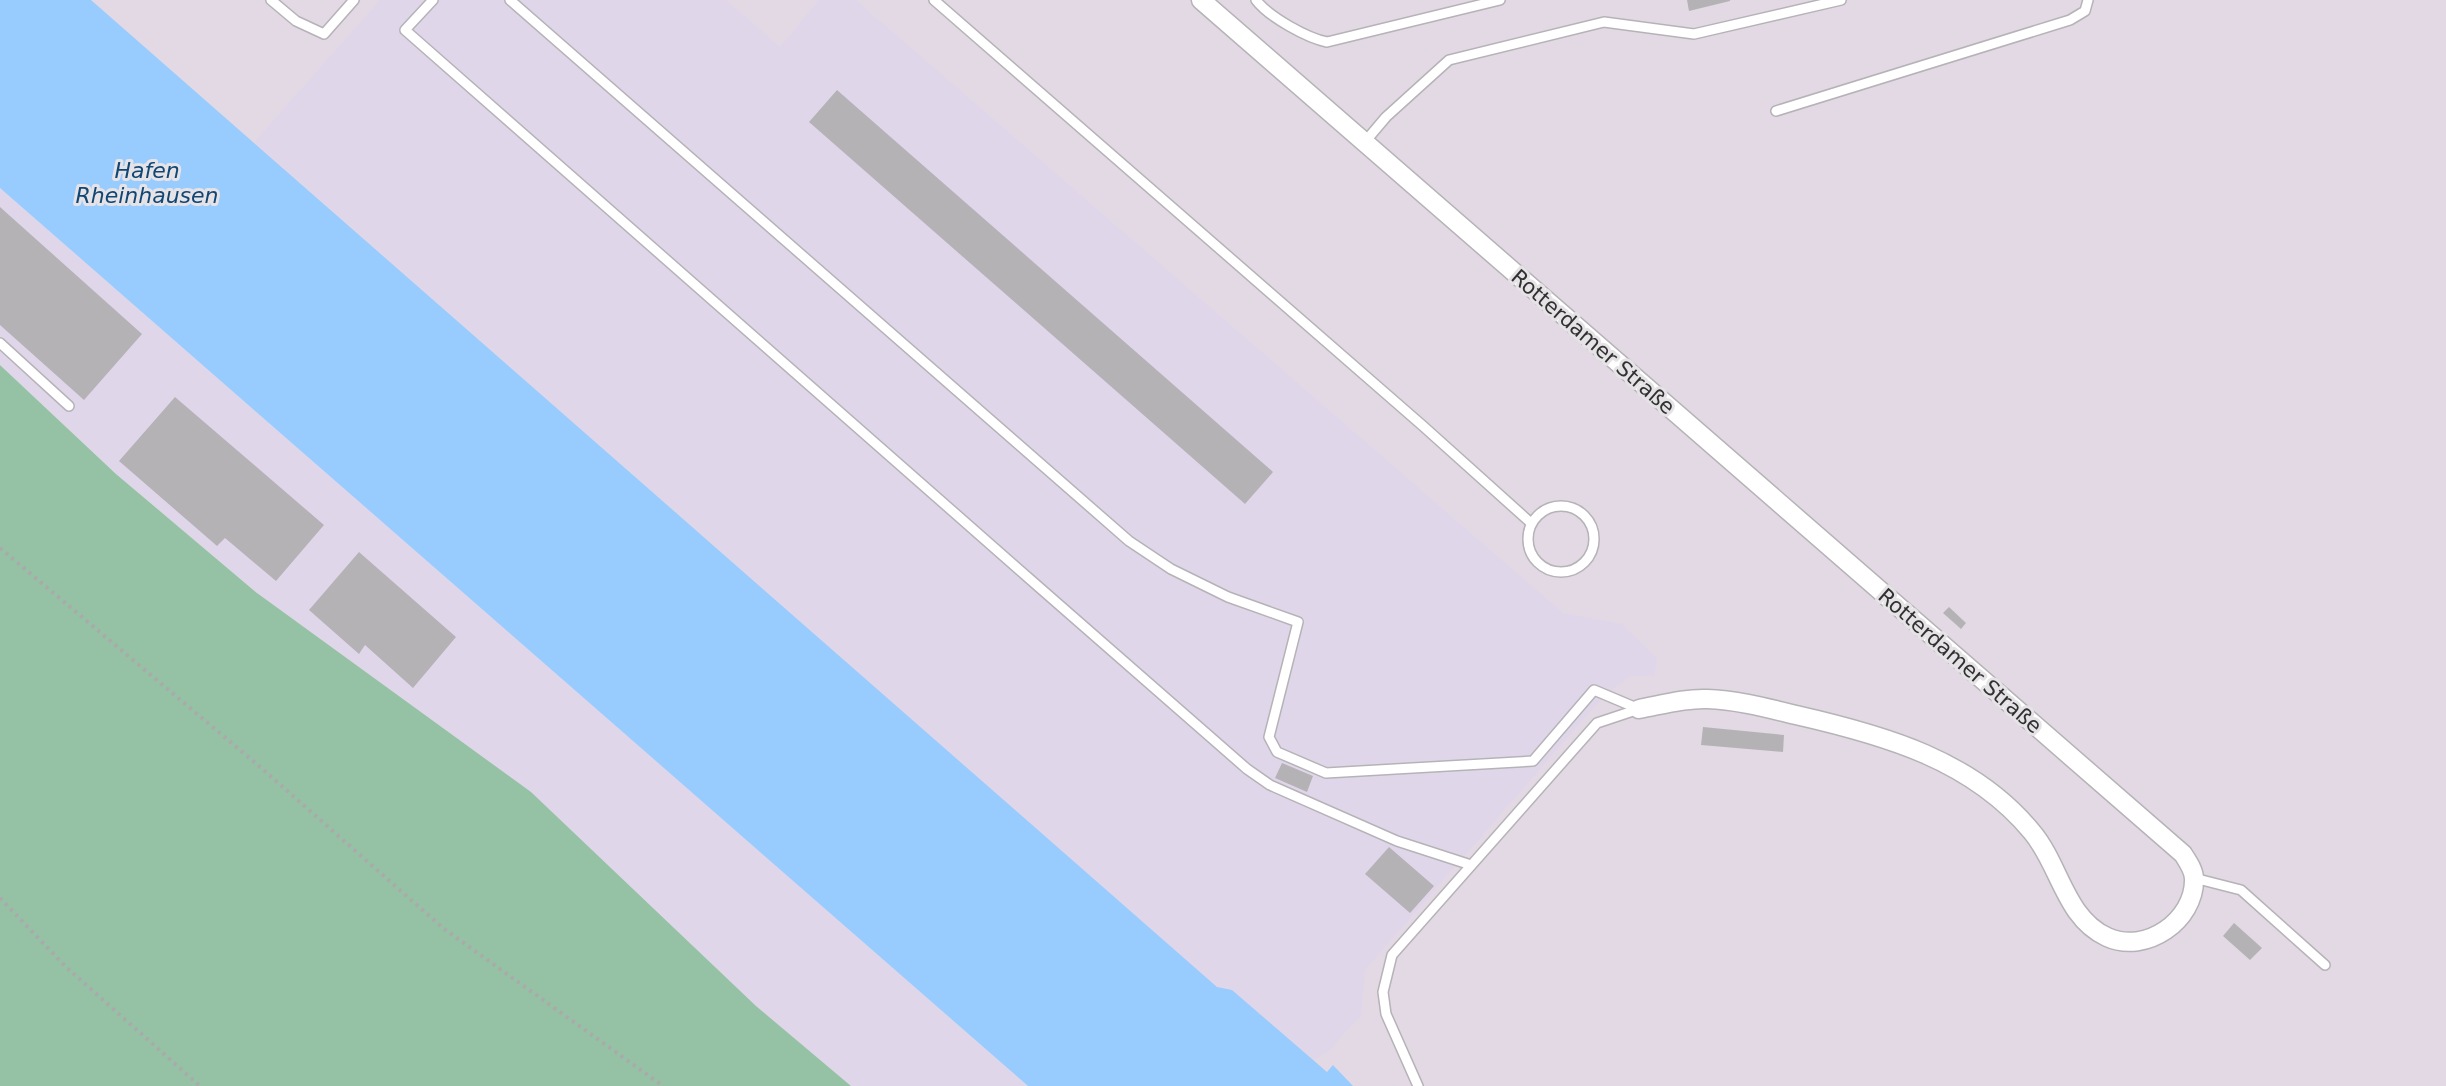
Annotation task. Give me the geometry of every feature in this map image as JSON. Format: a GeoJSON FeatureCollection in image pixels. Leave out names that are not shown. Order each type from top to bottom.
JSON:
{"type":"FeatureCollection","features":[{"type":"Feature","properties":{"kind":"street","name":"Rotterdamer Straße"},"geometry":{"type":"LineString","coordinates":[[1202,0],[2183,854],[2191,866],[2194,878]]}},
{"type":"Feature","properties":{"kind":"street"},"geometry":{"type":"LineString","coordinates":[[1639,709],[1704,699],[1730,701],[1860,730],[1899,742],[1960,771],[2007,805],[2041,842],[2078,915],[2094,930],[2114,940],[2133,942],[2146,940],[2174,924],[2191,902],[2194,878]]}},
{"type":"Feature","properties":{"kind":"lane"},"geometry":{"type":"LineString","coordinates":[[272,0],[296,21],[324,34],[354,0]]}},
{"type":"Feature","properties":{"kind":"lane"},"geometry":{"type":"LineString","coordinates":[[433,0],[405,30],[718,308],[848,418],[1247,769],[1270,785],[1397,841],[1471,865]]}},
{"type":"Feature","properties":{"kind":"lane"},"geometry":{"type":"LineString","coordinates":[[510,0],[1129,541],[1171,569],[1228,597],[1298,621],[1269,737],[1277,752],[1326,774],[1533,761],[1594,690],[1639,709]]}},
{"type":"Feature","properties":{"kind":"lane"},"geometry":{"type":"LineString","coordinates":[[934,0],[1414,418],[1531,523]]}},
{"type":"Feature","properties":{"kind":"lane"},"geometry":{"type":"LineString","coordinates":[[1256,0],[1314,40],[1327,42],[1500,0]]}},
{"type":"Feature","properties":{"kind":"lane"},"geometry":{"type":"LineString","coordinates":[[1364,143],[1386,117],[1449,60],[1604,21],[1694,34],[1841,0]]}},
{"type":"Feature","properties":{"kind":"lane"},"geometry":{"type":"LineString","coordinates":[[1776,111],[2070,20],[2085,11],[2088,0]]}},
{"type":"Feature","properties":{"kind":"lane"},"geometry":{"type":"LineString","coordinates":[[0,343],[69,406]]}},
{"type":"Feature","properties":{"kind":"lane"},"geometry":{"type":"LineString","coordinates":[[1558,505],[1576,509],[1585,516],[1591,526],[1594,540],[1591,552],[1582,565],[1572,570],[1554,571],[1543,567],[1533,557],[1528,546],[1531,523],[1546,508],[1558,505]]}},
{"type":"Feature","properties":{"kind":"lane"},"geometry":{"type":"LineString","coordinates":[[1419,1086],[1386,1014],[1383,992],[1392,955],[1597,723],[1639,709]]}},
{"type":"Feature","properties":{"kind":"lane"},"geometry":{"type":"LineString","coordinates":[[2194,878],[2241,890],[2325,965]]}},
{"type":"Feature","properties":{"kind":"path"},"geometry":{"type":"LineString","coordinates":[[0,548],[259,766],[443,928],[663,1086]]}},
{"type":"Feature","properties":{"kind":"path"},"geometry":{"type":"LineString","coordinates":[[0,898],[67,968],[200,1086]]}},
{"type":"Feature","properties":{"kind":"shaded area"},"geometry":{"type":"Polygon","coordinates":[[[85,0],[2446,0],[2446,1086],[1353,1086],[1334,1066],[1327,1072],[1217,987],[85,0]]]}},
{"type":"Feature","properties":{"kind":"shaded area"},"geometry":{"type":"Polygon","coordinates":[[[380,0],[726,0],[780,47],[819,0],[856,0],[1563,613],[1622,624],[1657,658],[1654,676],[1631,676],[1595,706],[1365,970],[1361,1015],[1328,1052],[1313,1060],[1232,990],[1217,987],[254,142],[380,0]]]}},
{"type":"Feature","properties":{"kind":"shaded area"},"geometry":{"type":"Polygon","coordinates":[[[0,188],[1028,1086],[851,1086],[116,474],[0,365],[0,188]]]}},
{"type":"Feature","properties":{"kind":"green space"},"geometry":{"type":"Polygon","coordinates":[[[0,365],[116,474],[257,593],[531,792],[756,1006],[851,1086],[0,1086],[0,365]]]}},
{"type":"Feature","properties":{"kind":"water","name":"Hafen Rheinhausen"},"geometry":{"type":"Polygon","coordinates":[[[0,0],[91,0],[1217,987],[1232,990],[1327,1072],[1333,1065],[1353,1086],[1028,1086],[0,188],[0,0]]]}},
{"type":"Feature","properties":{"kind":"building"},"geometry":{"type":"Polygon","coordinates":[[[1687,0],[1730,0],[1730,1],[1689,11],[1687,0]]]}},
{"type":"Feature","properties":{"kind":"building"},"geometry":{"type":"Polygon","coordinates":[[[837,90],[1273,472],[1245,504],[809,122],[837,90]]]}},
{"type":"Feature","properties":{"kind":"building"},"geometry":{"type":"Polygon","coordinates":[[[0,207],[142,334],[84,400],[0,325],[0,207]]]}},
{"type":"Feature","properties":{"kind":"building"},"geometry":{"type":"Polygon","coordinates":[[[175,397],[324,525],[276,581],[225,538],[217,546],[119,461],[175,397]]]}},
{"type":"Feature","properties":{"kind":"building"},"geometry":{"type":"Polygon","coordinates":[[[359,552],[456,637],[413,688],[365,645],[359,654],[309,610],[359,552]]]}},
{"type":"Feature","properties":{"kind":"building"},"geometry":{"type":"Polygon","coordinates":[[[1949,607],[1966,623],[1961,629],[1943,613],[1949,607]]]}},
{"type":"Feature","properties":{"kind":"building"},"geometry":{"type":"Polygon","coordinates":[[[1703,727],[1784,735],[1783,752],[1701,745],[1703,727]]]}},
{"type":"Feature","properties":{"kind":"building"},"geometry":{"type":"Polygon","coordinates":[[[1282,763],[1313,776],[1307,792],[1275,778],[1282,763]]]}},
{"type":"Feature","properties":{"kind":"building"},"geometry":{"type":"Polygon","coordinates":[[[1389,847],[1434,886],[1410,913],[1365,874],[1389,847]]]}},
{"type":"Feature","properties":{"kind":"building"},"geometry":{"type":"Polygon","coordinates":[[[2234,923],[2262,948],[2250,960],[2223,936],[2234,923]]]}}]}
